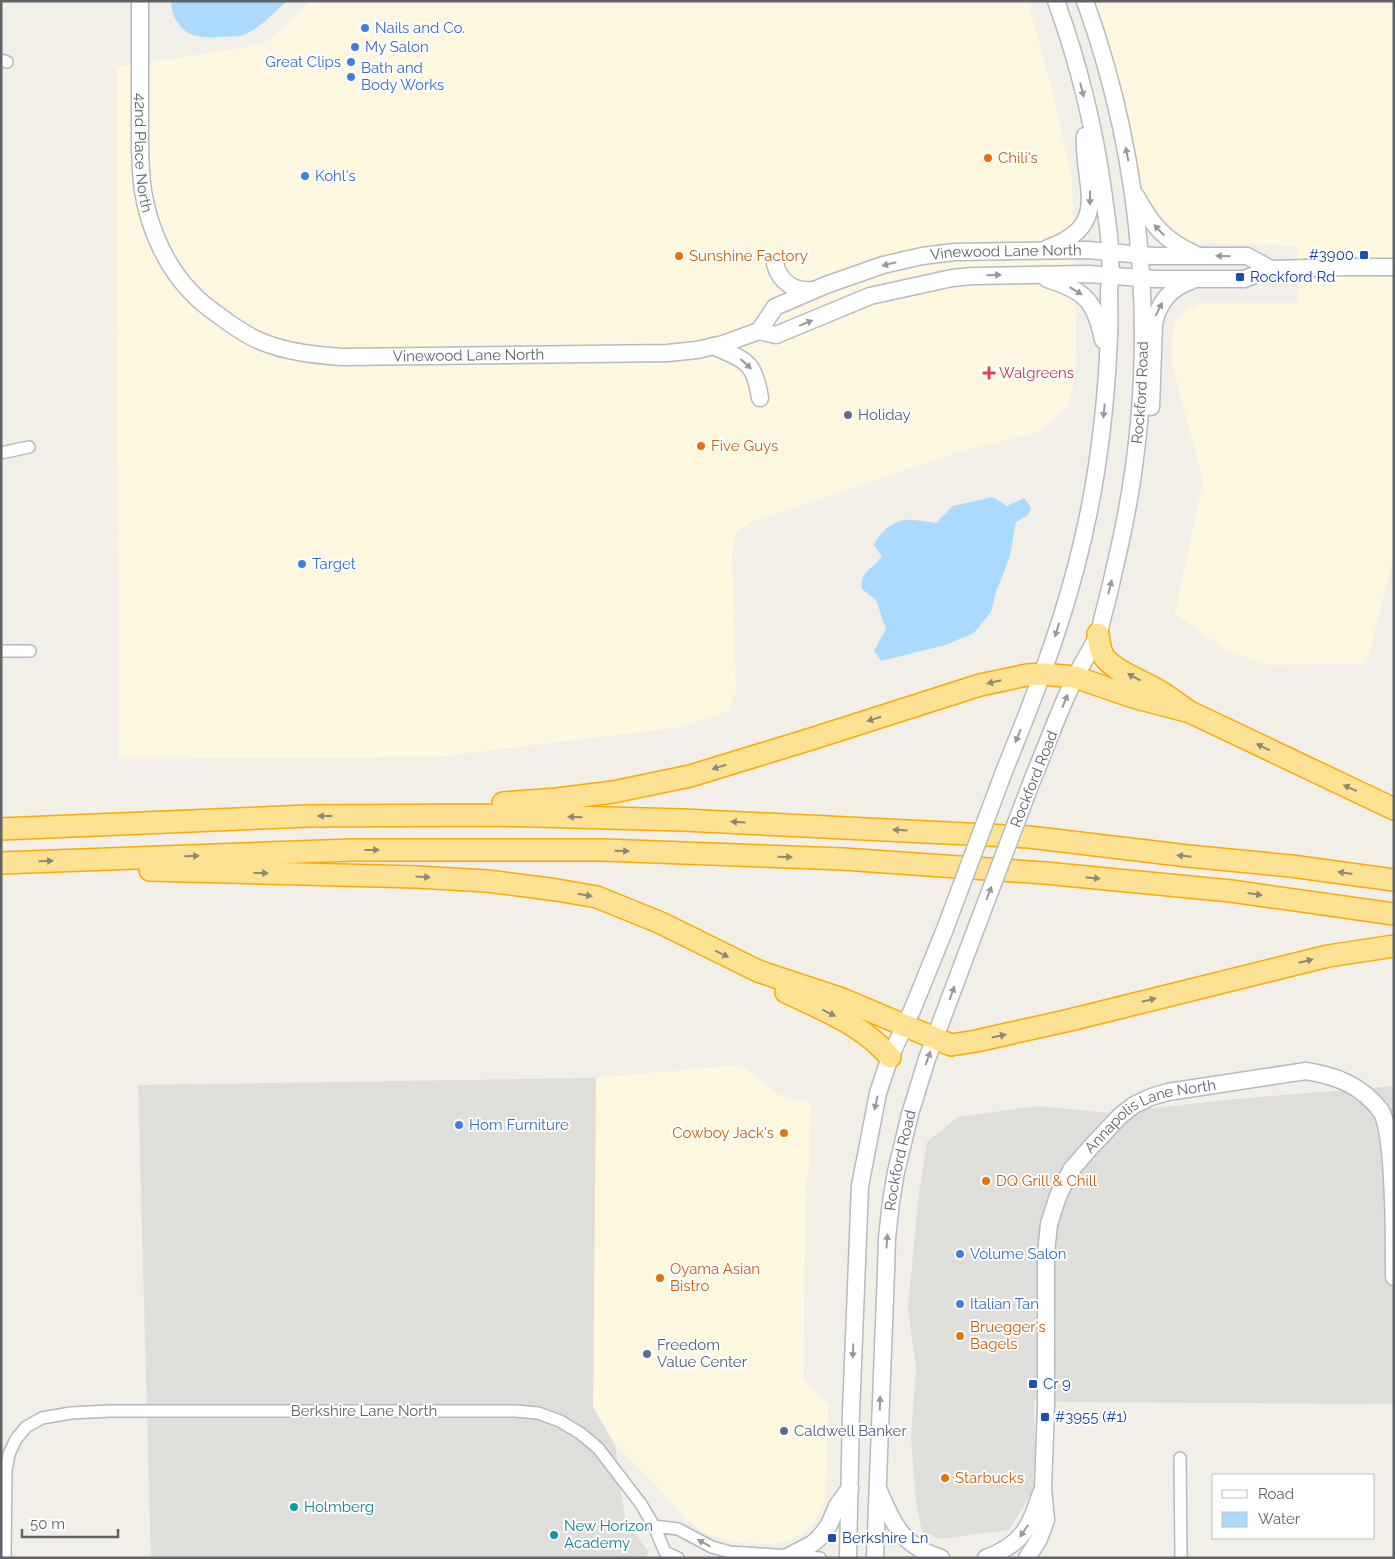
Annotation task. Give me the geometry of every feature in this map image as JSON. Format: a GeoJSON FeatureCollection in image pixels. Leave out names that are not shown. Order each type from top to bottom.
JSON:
{"type":"FeatureCollection","features":[{"type":"Feature","properties":{"kind":"highway"},"geometry":{"type":"LineString","coordinates":[[1098,634],[1099,645],[1104,656],[1110,662],[1134,678],[1161,692],[1190,712],[1394,809]]}},
{"type":"Feature","properties":{"kind":"highway"},"geometry":{"type":"LineString","coordinates":[[360,816],[476,804],[557,800],[633,789],[709,770],[980,685],[1020,676],[1042,674],[1075,677],[1133,697],[1190,712]]}},
{"type":"Feature","properties":{"kind":"highway"},"geometry":{"type":"LineString","coordinates":[[1,828],[214,819],[360,816],[496,815],[683,820],[1010,836],[1291,866],[1394,880]]}},
{"type":"Feature","properties":{"kind":"highway"},"geometry":{"type":"LineString","coordinates":[[1,863],[352,850],[603,850],[843,859],[1045,873],[1211,889],[1394,914]]}},
{"type":"Feature","properties":{"kind":"highway"},"geometry":{"type":"LineString","coordinates":[[91,859],[122,870],[487,881],[596,897],[626,908],[758,971],[842,999],[951,1044],[976,1041],[1070,1020],[1328,956],[1394,946]]}},
{"type":"Feature","properties":{"kind":"highway"},"geometry":{"type":"LineString","coordinates":[[758,971],[783,990],[864,1032],[890,1056]]}},
{"type":"Feature","properties":{"kind":"main road","name":"42nd Place North"},"geometry":{"type":"LineString","coordinates":[[140,1],[140,160],[144,193],[160,247],[192,293]]}},
{"type":"Feature","properties":{"kind":"main road","name":"Rockford Road"},"geometry":{"type":"LineString","coordinates":[[848,1558],[851,1413],[860,1186],[878,1093],[890,1056],[945,929],[1042,674],[1070,591],[1084,532],[1100,446],[1109,334],[1110,252],[1100,166],[1090,115],[1056,1]]}},
{"type":"Feature","properties":{"kind":"main road","name":"Rockford Road"},"geometry":{"type":"LineString","coordinates":[[875,1558],[887,1238],[898,1164],[910,1114],[935,1039],[1033,778],[1075,677],[1098,634],[1111,587],[1128,509],[1137,441],[1140,393],[1141,278],[1133,190],[1124,137],[1106,66],[1085,1]]}},
{"type":"Feature","properties":{"kind":"main road"},"geometry":{"type":"LineString","coordinates":[[1040,250],[1060,244],[1070,238],[1087,217],[1091,199],[1084,138],[1090,115]]}},
{"type":"Feature","properties":{"kind":"main road"},"geometry":{"type":"LineString","coordinates":[[1133,190],[1150,220],[1163,235],[1181,248],[1199,256]]}},
{"type":"Feature","properties":{"kind":"main road","name":"Vinewood Lane North"},"geometry":{"type":"LineString","coordinates":[[760,331],[775,307],[815,289],[884,265],[922,256],[954,252],[1088,250],[1139,255],[1247,256],[1271,269]]}},
{"type":"Feature","properties":{"kind":"main road"},"geometry":{"type":"LineString","coordinates":[[775,264],[780,276],[789,285],[802,290],[815,289]]}},
{"type":"Feature","properties":{"kind":"main road","name":"Vinewood Lane North"},"geometry":{"type":"LineString","coordinates":[[192,293],[235,327],[260,341],[286,350],[313,354],[342,357],[668,353],[713,346],[760,331],[776,335],[870,296],[952,278],[1030,274],[1088,274],[1141,278],[1244,279],[1271,269],[1346,266],[1394,267]]}},
{"type":"Feature","properties":{"kind":"main road"},"geometry":{"type":"LineString","coordinates":[[1030,274],[1073,288],[1087,299],[1093,308],[1101,330],[1106,382]]}},
{"type":"Feature","properties":{"kind":"main road"},"geometry":{"type":"LineString","coordinates":[[1128,509],[1141,490],[1146,460],[1156,312],[1175,288],[1195,279]]}},
{"type":"Feature","properties":{"kind":"main road"},"geometry":{"type":"LineString","coordinates":[[713,346],[739,357],[750,366],[755,375],[760,398]]}},
{"type":"Feature","properties":{"kind":"main road","name":"Annapolis Lane North"},"geometry":{"type":"LineString","coordinates":[[1027,1558],[1039,1539],[1046,1520],[1042,1488],[1046,1407],[1046,1253],[1049,1224],[1058,1196],[1071,1170],[1120,1116],[1134,1105],[1168,1092],[1306,1072],[1328,1075],[1349,1083],[1382,1112],[1390,1136],[1393,1158],[1394,1277]]}},
{"type":"Feature","properties":{"kind":"main road"},"geometry":{"type":"LineString","coordinates":[[877,1487],[893,1523],[903,1535],[919,1549],[941,1558]]}},
{"type":"Feature","properties":{"kind":"main road"},"geometry":{"type":"LineString","coordinates":[[789,1556],[812,1544],[819,1538],[829,1525],[837,1506],[850,1488]]}},
{"type":"Feature","properties":{"kind":"main road","name":"Annapolis Lane North"},"geometry":{"type":"LineString","coordinates":[[986,1558],[1001,1552],[1015,1543],[1024,1533],[1033,1515],[1042,1488]]}},
{"type":"Feature","properties":{"kind":"street"},"geometry":{"type":"LineString","coordinates":[[1,452],[29,447]]}},
{"type":"Feature","properties":{"kind":"street"},"geometry":{"type":"LineString","coordinates":[[1,651],[30,651]]}},
{"type":"Feature","properties":{"kind":"street","name":"Berkshire Lane North"},"geometry":{"type":"LineString","coordinates":[[3,1513],[6,1470],[9,1454],[16,1439],[26,1427],[42,1418],[58,1414],[110,1411],[515,1411],[538,1413],[560,1421],[580,1433],[598,1448],[641,1504],[654,1526],[665,1552],[678,1558]]}},
{"type":"Feature","properties":{"kind":"street"},"geometry":{"type":"LineString","coordinates":[[1180,1458],[1181,1558]]}},
{"type":"Feature","properties":{"kind":"street"},"geometry":{"type":"LineString","coordinates":[[3,1513],[5,1558]]}},
{"type":"Feature","properties":{"kind":"street"},"geometry":{"type":"LineString","coordinates":[[654,1526],[678,1529],[712,1548],[730,1552],[820,1558]]}},
{"type":"Feature","properties":{"kind":"shaded area"},"geometry":{"type":"Polygon","coordinates":[[[310,1],[1027,1],[1053,95],[1072,180],[1076,335],[1075,375],[1068,406],[1039,432],[956,453],[751,522],[736,532],[732,554],[736,690],[729,711],[681,727],[436,757],[119,759],[117,67],[236,49],[266,42],[310,1]]]}},
{"type":"Feature","properties":{"kind":"shaded area"},"geometry":{"type":"Polygon","coordinates":[[[1095,1],[1394,1],[1394,554],[1366,664],[1267,665],[1226,650],[1175,614],[1203,482],[1172,362],[1171,341],[1175,323],[1187,310],[1201,303],[1298,303],[1297,246],[1193,242],[1168,233],[1145,204],[1125,100],[1095,1]]]}},
{"type":"Feature","properties":{"kind":"shaded area"},"geometry":{"type":"Polygon","coordinates":[[[740,1065],[777,1094],[810,1103],[809,1170],[806,1181],[803,1379],[828,1405],[825,1500],[816,1519],[806,1531],[791,1540],[770,1544],[736,1542],[720,1538],[703,1532],[688,1521],[660,1489],[597,1426],[593,1407],[596,1078],[740,1065]]]}},
{"type":"Feature","properties":{"kind":"shaded area"},"geometry":{"type":"Polygon","coordinates":[[[596,1078],[593,1407],[615,1445],[625,1519],[648,1551],[646,1558],[151,1558],[138,1085],[596,1078]]]}},
{"type":"Feature","properties":{"kind":"shaded area"},"geometry":{"type":"Polygon","coordinates":[[[1394,1086],[1394,1404],[1062,1402],[1034,1399],[1036,1486],[1009,1530],[940,1539],[922,1531],[916,1504],[911,1437],[916,1368],[908,1308],[919,1192],[927,1142],[958,1117],[1038,1106],[1110,1113],[1235,1099],[1394,1086]]]}},
{"type":"Feature","properties":{"kind":"water"},"geometry":{"type":"Polygon","coordinates":[[[171,1],[287,1],[247,34],[240,36],[200,37],[182,28],[175,18],[171,1]]]}},
{"type":"Feature","properties":{"kind":"water"},"geometry":{"type":"Polygon","coordinates":[[[993,497],[1007,506],[1024,498],[1031,508],[1028,515],[1016,522],[1010,556],[996,592],[991,612],[974,633],[945,645],[881,661],[874,651],[886,629],[876,600],[862,589],[865,575],[882,557],[874,545],[879,536],[899,521],[912,520],[936,523],[953,506],[993,497]]]}},
{"type":"Feature","properties":{"kind":"place","name":"Nails and Co."},"geometry":{"type":"Point","coordinates":[365,28]}},
{"type":"Feature","properties":{"kind":"place","name":"My Salon"},"geometry":{"type":"Point","coordinates":[355,47]}},
{"type":"Feature","properties":{"kind":"place","name":"Great Clips"},"geometry":{"type":"Point","coordinates":[351,62]}},
{"type":"Feature","properties":{"kind":"place","name":"Bath and Body Works"},"geometry":{"type":"Point","coordinates":[351,77]}},
{"type":"Feature","properties":{"kind":"place","name":"Chili's"},"geometry":{"type":"Point","coordinates":[988,158]}},
{"type":"Feature","properties":{"kind":"place","name":"Kohl's"},"geometry":{"type":"Point","coordinates":[305,176]}},
{"type":"Feature","properties":{"kind":"place","name":"#3900"},"geometry":{"type":"Point","coordinates":[1364,255]}},
{"type":"Feature","properties":{"kind":"place","name":"Sunshine Factory"},"geometry":{"type":"Point","coordinates":[679,256]}},
{"type":"Feature","properties":{"kind":"place","name":"Rockford Rd"},"geometry":{"type":"Point","coordinates":[1240,277]}},
{"type":"Feature","properties":{"kind":"place","name":"Walgreens"},"geometry":{"type":"Point","coordinates":[989,373]}},
{"type":"Feature","properties":{"kind":"place","name":"Holiday"},"geometry":{"type":"Point","coordinates":[848,415]}},
{"type":"Feature","properties":{"kind":"place","name":"Five Guys"},"geometry":{"type":"Point","coordinates":[701,446]}},
{"type":"Feature","properties":{"kind":"place","name":"Target"},"geometry":{"type":"Point","coordinates":[302,564]}},
{"type":"Feature","properties":{"kind":"place","name":"Hom Furniture"},"geometry":{"type":"Point","coordinates":[459,1125]}},
{"type":"Feature","properties":{"kind":"place","name":"Cowboy Jack's"},"geometry":{"type":"Point","coordinates":[784,1133]}},
{"type":"Feature","properties":{"kind":"place","name":"DQ Grill & Chill"},"geometry":{"type":"Point","coordinates":[986,1181]}},
{"type":"Feature","properties":{"kind":"place","name":"Volume Salon"},"geometry":{"type":"Point","coordinates":[960,1254]}},
{"type":"Feature","properties":{"kind":"place","name":"Oyama Asian Bistro"},"geometry":{"type":"Point","coordinates":[660,1278]}},
{"type":"Feature","properties":{"kind":"place","name":"Italian Tan"},"geometry":{"type":"Point","coordinates":[960,1304]}},
{"type":"Feature","properties":{"kind":"place","name":"Bruegger's Bagels"},"geometry":{"type":"Point","coordinates":[960,1336]}},
{"type":"Feature","properties":{"kind":"place","name":"Freedom Value Center"},"geometry":{"type":"Point","coordinates":[647,1354]}},
{"type":"Feature","properties":{"kind":"place","name":"Cr 9"},"geometry":{"type":"Point","coordinates":[1033,1384]}},
{"type":"Feature","properties":{"kind":"place","name":"#3955 (#1)"},"geometry":{"type":"Point","coordinates":[1045,1417]}},
{"type":"Feature","properties":{"kind":"place","name":"Caldwell Banker"},"geometry":{"type":"Point","coordinates":[784,1431]}},
{"type":"Feature","properties":{"kind":"place","name":"Starbucks"},"geometry":{"type":"Point","coordinates":[945,1478]}},
{"type":"Feature","properties":{"kind":"place","name":"Holmberg"},"geometry":{"type":"Point","coordinates":[294,1507]}},
{"type":"Feature","properties":{"kind":"place","name":"New Horizon Academy"},"geometry":{"type":"Point","coordinates":[554,1535]}},
{"type":"Feature","properties":{"kind":"place","name":"Berkshire Ln"},"geometry":{"type":"Point","coordinates":[832,1538]}}]}
